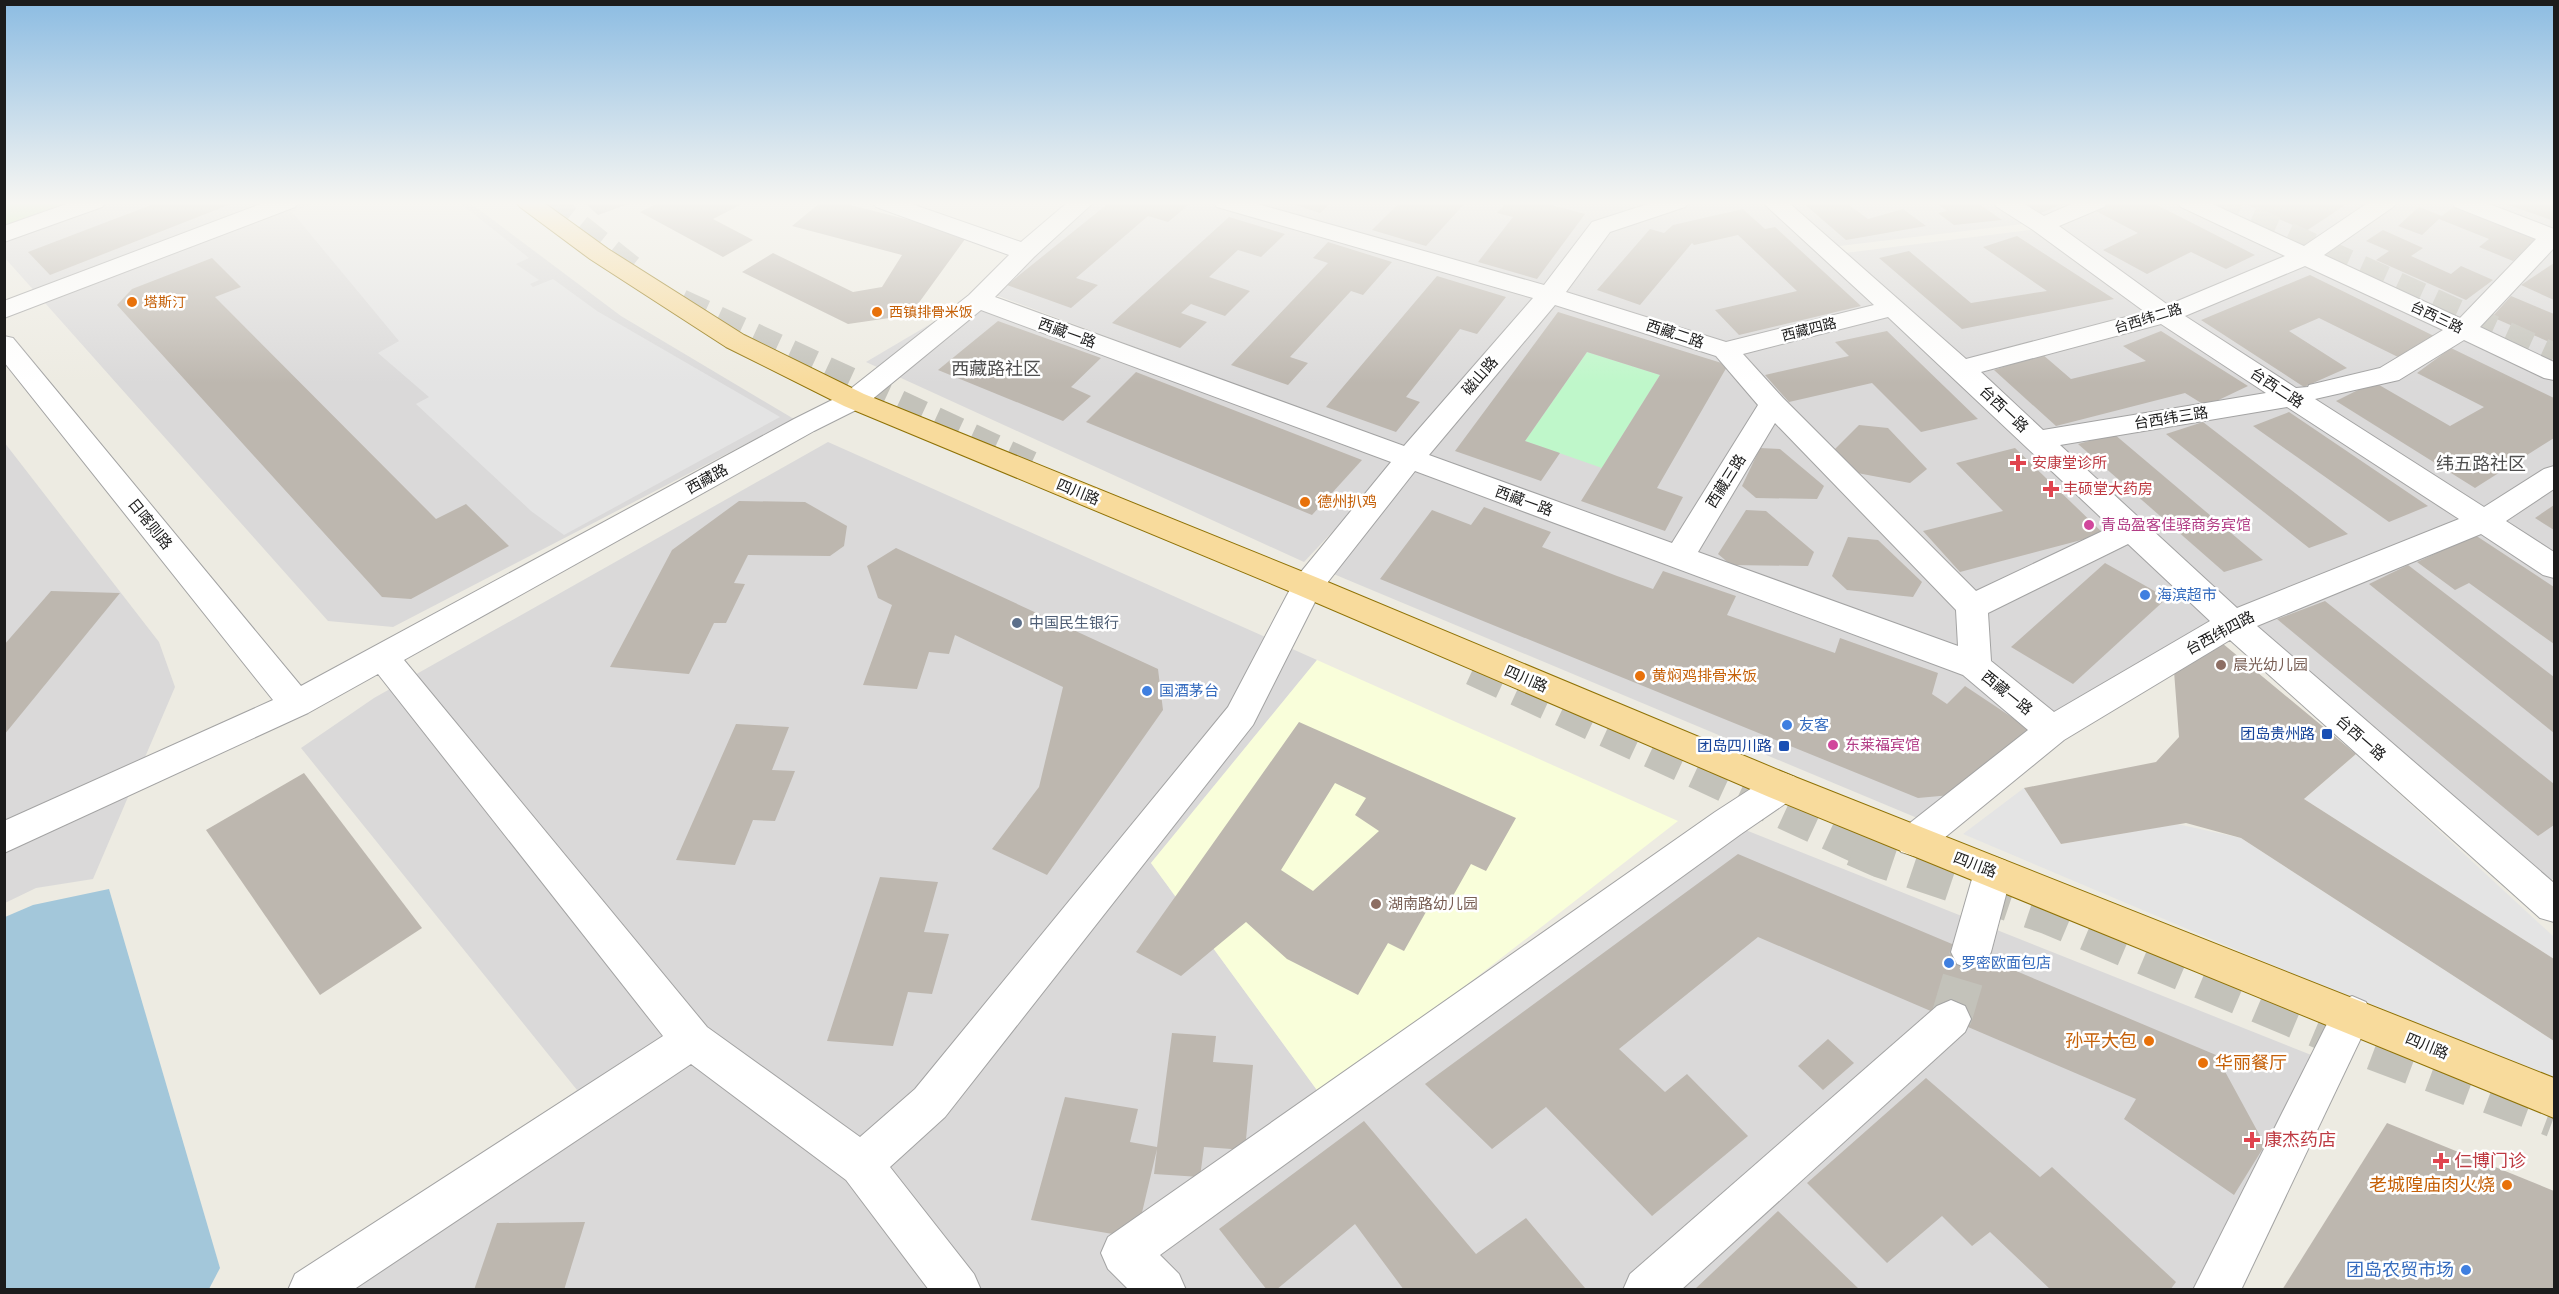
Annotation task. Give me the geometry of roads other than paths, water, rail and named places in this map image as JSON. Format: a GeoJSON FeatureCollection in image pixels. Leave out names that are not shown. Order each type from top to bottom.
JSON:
{"type":"FeatureCollection","features":[{"type":"Feature","properties":{"kind":"main road","name":"四川路"},"geometry":{"type":"LineString","coordinates":[[612,262],[735,341],[854,400],[1307,586],[1914,842],[2352,1015],[2554,1098]]}},
{"type":"Feature","properties":{"kind":"street"},"geometry":{"type":"LineString","coordinates":[[4,310],[129,262]]}},
{"type":"Feature","properties":{"kind":"street","name":"西藏路"},"geometry":{"type":"LineString","coordinates":[[4,838],[296,704],[804,425],[854,400],[978,300],[1015,262]]}},
{"type":"Feature","properties":{"kind":"street","name":"西藏二路"},"geometry":{"type":"LineString","coordinates":[[1436,262],[1550,295],[1725,350],[1773,404],[1972,607]]}},
{"type":"Feature","properties":{"kind":"street","name":"磁山路"},"geometry":{"type":"LineString","coordinates":[[861,1165],[930,1103],[1241,716],[1307,586],[1409,459],[1550,295],[1574,262]]}},
{"type":"Feature","properties":{"kind":"street","name":"台西一路"},"geometry":{"type":"LineString","coordinates":[[1841,262],[1961,369],[2232,623],[2554,904]]}},
{"type":"Feature","properties":{"kind":"street","name":"台西二路"},"geometry":{"type":"LineString","coordinates":[[2093,262],[2165,315],[2306,395],[2484,521],[2554,567]]}},
{"type":"Feature","properties":{"kind":"street","name":"台西纬二路"},"geometry":{"type":"LineString","coordinates":[[1961,369],[2165,315],[2292,262]]}},
{"type":"Feature","properties":{"kind":"street","name":"台西三路"},"geometry":{"type":"LineString","coordinates":[[2320,262],[2554,372]]}},
{"type":"Feature","properties":{"kind":"street","name":"台西纬三路"},"geometry":{"type":"LineString","coordinates":[[2036,440],[2306,395],[2388,374],[2463,330],[2528,262]]}},
{"type":"Feature","properties":{"kind":"street","name":"西藏一路"},"geometry":{"type":"LineString","coordinates":[[978,300],[1975,666],[2052,730]]}},
{"type":"Feature","properties":{"kind":"street","name":"西藏四路"},"geometry":{"type":"LineString","coordinates":[[1725,350],[1893,308]]}},
{"type":"Feature","properties":{"kind":"street","name":"日喀则路"},"geometry":{"type":"LineString","coordinates":[[4,344],[296,704]]}},
{"type":"Feature","properties":{"kind":"street","name":"西藏三路"},"geometry":{"type":"LineString","coordinates":[[1678,557],[1773,404]]}},
{"type":"Feature","properties":{"kind":"street","name":"台西纬四路"},"geometry":{"type":"LineString","coordinates":[[1914,842],[2052,730],[2232,623],[2484,521],[2554,476]]}},
{"type":"Feature","properties":{"kind":"street"},"geometry":{"type":"LineString","coordinates":[[1975,666],[1972,607],[2132,530]]}},
{"type":"Feature","properties":{"kind":"street"},"geometry":{"type":"LineString","coordinates":[[383,657],[692,1040],[861,1165],[958,1290]]}},
{"type":"Feature","properties":{"kind":"street"},"geometry":{"type":"LineString","coordinates":[[1163,1290],[1124,1253],[1718,830],[1782,787]]}},
{"type":"Feature","properties":{"kind":"street"},"geometry":{"type":"LineString","coordinates":[[1971,952],[1993,872]]}},
{"type":"Feature","properties":{"kind":"street"},"geometry":{"type":"LineString","coordinates":[[2216,1290],[2352,1015]]}},
{"type":"Feature","properties":{"kind":"street"},"geometry":{"type":"LineString","coordinates":[[1646,1290],[1951,1019]]}},
{"type":"Feature","properties":{"kind":"street"},"geometry":{"type":"LineString","coordinates":[[311,1290],[692,1040]]}},
{"type":"Feature","properties":{"kind":"water"},"geometry":{"type":"Polygon","coordinates":[[[109,889],[220,1268],[209,1289],[5,1289],[5,917],[33,905],[109,889]]]}},
{"type":"Feature","properties":{"kind":"tunnel"},"geometry":{"type":"LineString","coordinates":[[624,262],[631,268]]}},
{"type":"Feature","properties":{"kind":"tunnel"},"geometry":{"type":"LineString","coordinates":[[2348,262],[2554,356]]}},
{"type":"Feature","properties":{"kind":"tunnel"},"geometry":{"type":"LineString","coordinates":[[681,302],[1031,464]]}},
{"type":"Feature","properties":{"kind":"tunnel"},"geometry":{"type":"LineString","coordinates":[[1473,669],[1858,847]]}},
{"type":"Feature","properties":{"kind":"tunnel"},"geometry":{"type":"LineString","coordinates":[[1855,846],[1880,857],[2049,914],[2353,1042],[2554,1117]]}},
{"type":"Feature","properties":{"kind":"tunnel"},"geometry":{"type":"LineString","coordinates":[[1951,1019],[1971,952]]}},
{"type":"Feature","properties":{"kind":"place","name":"塔斯汀"},"geometry":{"type":"Point","coordinates":[132,302]}},
{"type":"Feature","properties":{"kind":"place","name":"西镇排骨米饭"},"geometry":{"type":"Point","coordinates":[877,312]}},
{"type":"Feature","properties":{"kind":"place","name":"安康堂诊所"},"geometry":{"type":"Point","coordinates":[2018,463]}},
{"type":"Feature","properties":{"kind":"place","name":"丰硕堂大药房"},"geometry":{"type":"Point","coordinates":[2051,489]}},
{"type":"Feature","properties":{"kind":"place","name":"德州扒鸡"},"geometry":{"type":"Point","coordinates":[1305,502]}},
{"type":"Feature","properties":{"kind":"place","name":"青岛盈客佳驿商务宾馆"},"geometry":{"type":"Point","coordinates":[2089,525]}},
{"type":"Feature","properties":{"kind":"place","name":"海滨超市"},"geometry":{"type":"Point","coordinates":[2145,595]}},
{"type":"Feature","properties":{"kind":"place","name":"中国民生银行"},"geometry":{"type":"Point","coordinates":[1017,623]}},
{"type":"Feature","properties":{"kind":"place","name":"晨光幼儿园"},"geometry":{"type":"Point","coordinates":[2221,665]}},
{"type":"Feature","properties":{"kind":"place","name":"黄焖鸡排骨米饭"},"geometry":{"type":"Point","coordinates":[1640,676]}},
{"type":"Feature","properties":{"kind":"place","name":"国酒茅台"},"geometry":{"type":"Point","coordinates":[1147,691]}},
{"type":"Feature","properties":{"kind":"place","name":"友客"},"geometry":{"type":"Point","coordinates":[1787,725]}},
{"type":"Feature","properties":{"kind":"place","name":"团岛贵州路"},"geometry":{"type":"Point","coordinates":[2327,734]}},
{"type":"Feature","properties":{"kind":"place","name":"东莱福宾馆"},"geometry":{"type":"Point","coordinates":[1833,745]}},
{"type":"Feature","properties":{"kind":"place","name":"团岛四川路"},"geometry":{"type":"Point","coordinates":[1784,746]}},
{"type":"Feature","properties":{"kind":"place","name":"湖南路幼儿园"},"geometry":{"type":"Point","coordinates":[1376,904]}},
{"type":"Feature","properties":{"kind":"place","name":"罗密欧面包店"},"geometry":{"type":"Point","coordinates":[1949,963]}},
{"type":"Feature","properties":{"kind":"place","name":"孙平大包"},"geometry":{"type":"Point","coordinates":[2149,1041]}},
{"type":"Feature","properties":{"kind":"place","name":"华丽餐厅"},"geometry":{"type":"Point","coordinates":[2203,1063]}},
{"type":"Feature","properties":{"kind":"place","name":"康杰药店"},"geometry":{"type":"Point","coordinates":[2252,1140]}},
{"type":"Feature","properties":{"kind":"place","name":"仁博门诊"},"geometry":{"type":"Point","coordinates":[2441,1161]}},
{"type":"Feature","properties":{"kind":"place","name":"老城隍庙肉火烧"},"geometry":{"type":"Point","coordinates":[2507,1185]}},
{"type":"Feature","properties":{"kind":"place","name":"团岛农贸市场"},"geometry":{"type":"Point","coordinates":[2466,1270]}},
{"type":"Feature","properties":{"kind":"district","name":"西藏路社区"},"geometry":{"type":"Point","coordinates":[996,369]}},
{"type":"Feature","properties":{"kind":"district","name":"纬五路社区"},"geometry":{"type":"Point","coordinates":[2481,464]}}]}
